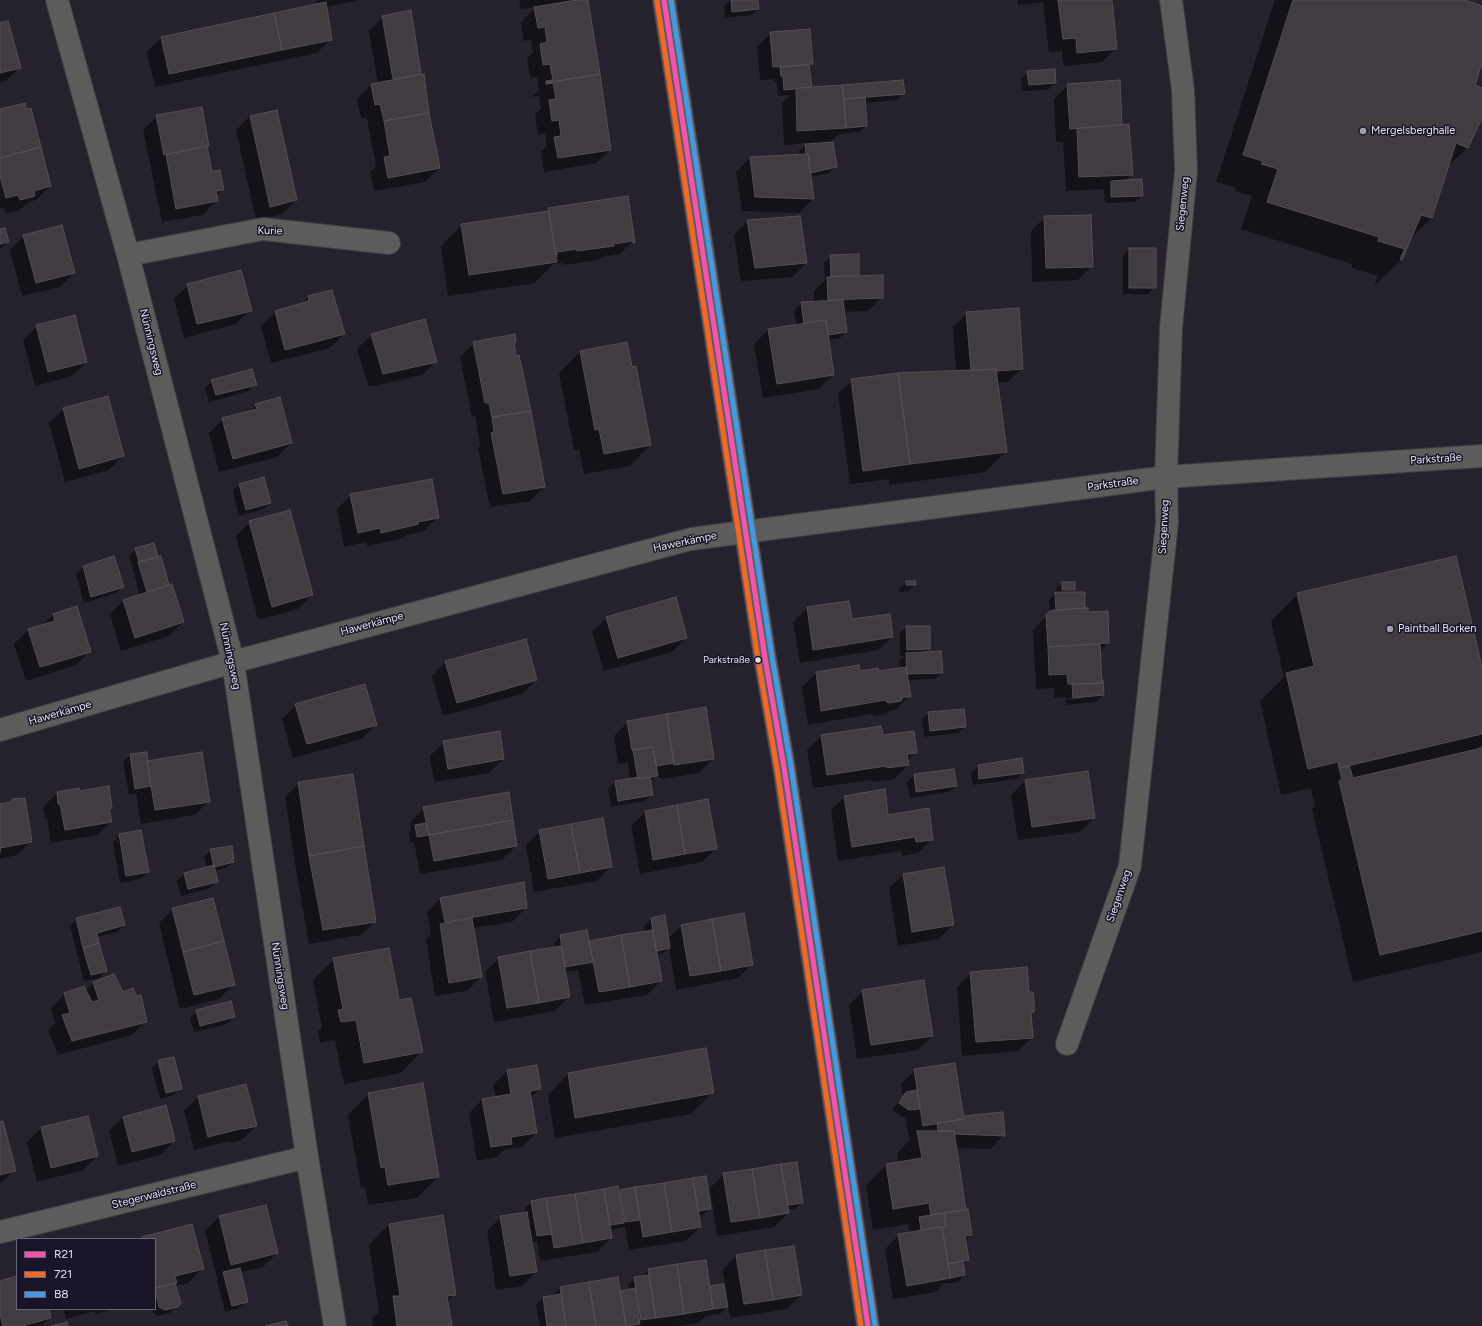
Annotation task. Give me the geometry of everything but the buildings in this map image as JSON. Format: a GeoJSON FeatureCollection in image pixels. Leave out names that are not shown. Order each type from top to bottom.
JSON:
{"type":"FeatureCollection","features":[{"type":"Feature","properties":{"kind":"main road"},"geometry":{"type":"LineString","coordinates":[[664,0],[765,658],[786,782],[868,1326]]}},
{"type":"Feature","properties":{"kind":"street","name":"Nünningsweg"},"geometry":{"type":"LineString","coordinates":[[57,0],[128,255],[233,662],[335,1326]]}},
{"type":"Feature","properties":{"kind":"street","name":"Siegenweg"},"geometry":{"type":"LineString","coordinates":[[1067,1044],[1130,866],[1166,523],[1171,328],[1186,171],[1183,90],[1171,0]]}},
{"type":"Feature","properties":{"kind":"street","name":"Kurie"},"geometry":{"type":"LineString","coordinates":[[128,255],[263,229],[389,243]]}},
{"type":"Feature","properties":{"kind":"street","name":"Parkstraße"},"geometry":{"type":"LineString","coordinates":[[746,531],[1166,477],[1482,456]]}},
{"type":"Feature","properties":{"kind":"street","name":"Hawerkämpe"},"geometry":{"type":"LineString","coordinates":[[0,730],[233,662],[691,539],[746,531]]}},
{"type":"Feature","properties":{"kind":"street","name":"Stegerwaldstraße"},"geometry":{"type":"LineString","coordinates":[[0,1232],[308,1157]]}},
{"type":"Feature","properties":{"kind":"transit line","name":"R21"},"geometry":{"type":"LineString","coordinates":[[664,0],[765,658],[784,767],[868,1326]]}},
{"type":"Feature","properties":{"kind":"transit line","name":"B8"},"geometry":{"type":"LineString","coordinates":[[671,0],[772,657],[791,766],[875,1325]]}},
{"type":"Feature","properties":{"kind":"transit line","name":"721"},"geometry":{"type":"LineString","coordinates":[[657,1],[758,659],[777,768],[861,1326]]}},
{"type":"Feature","properties":{"kind":"place","name":"Mergelsberghalle"},"geometry":{"type":"Point","coordinates":[1363,131]}},
{"type":"Feature","properties":{"kind":"place","name":"Paintball Borken"},"geometry":{"type":"Point","coordinates":[1390,629]}},
{"type":"Feature","properties":{"kind":"place","name":"Parkstraße"},"geometry":{"type":"Point","coordinates":[758,660]}}]}
